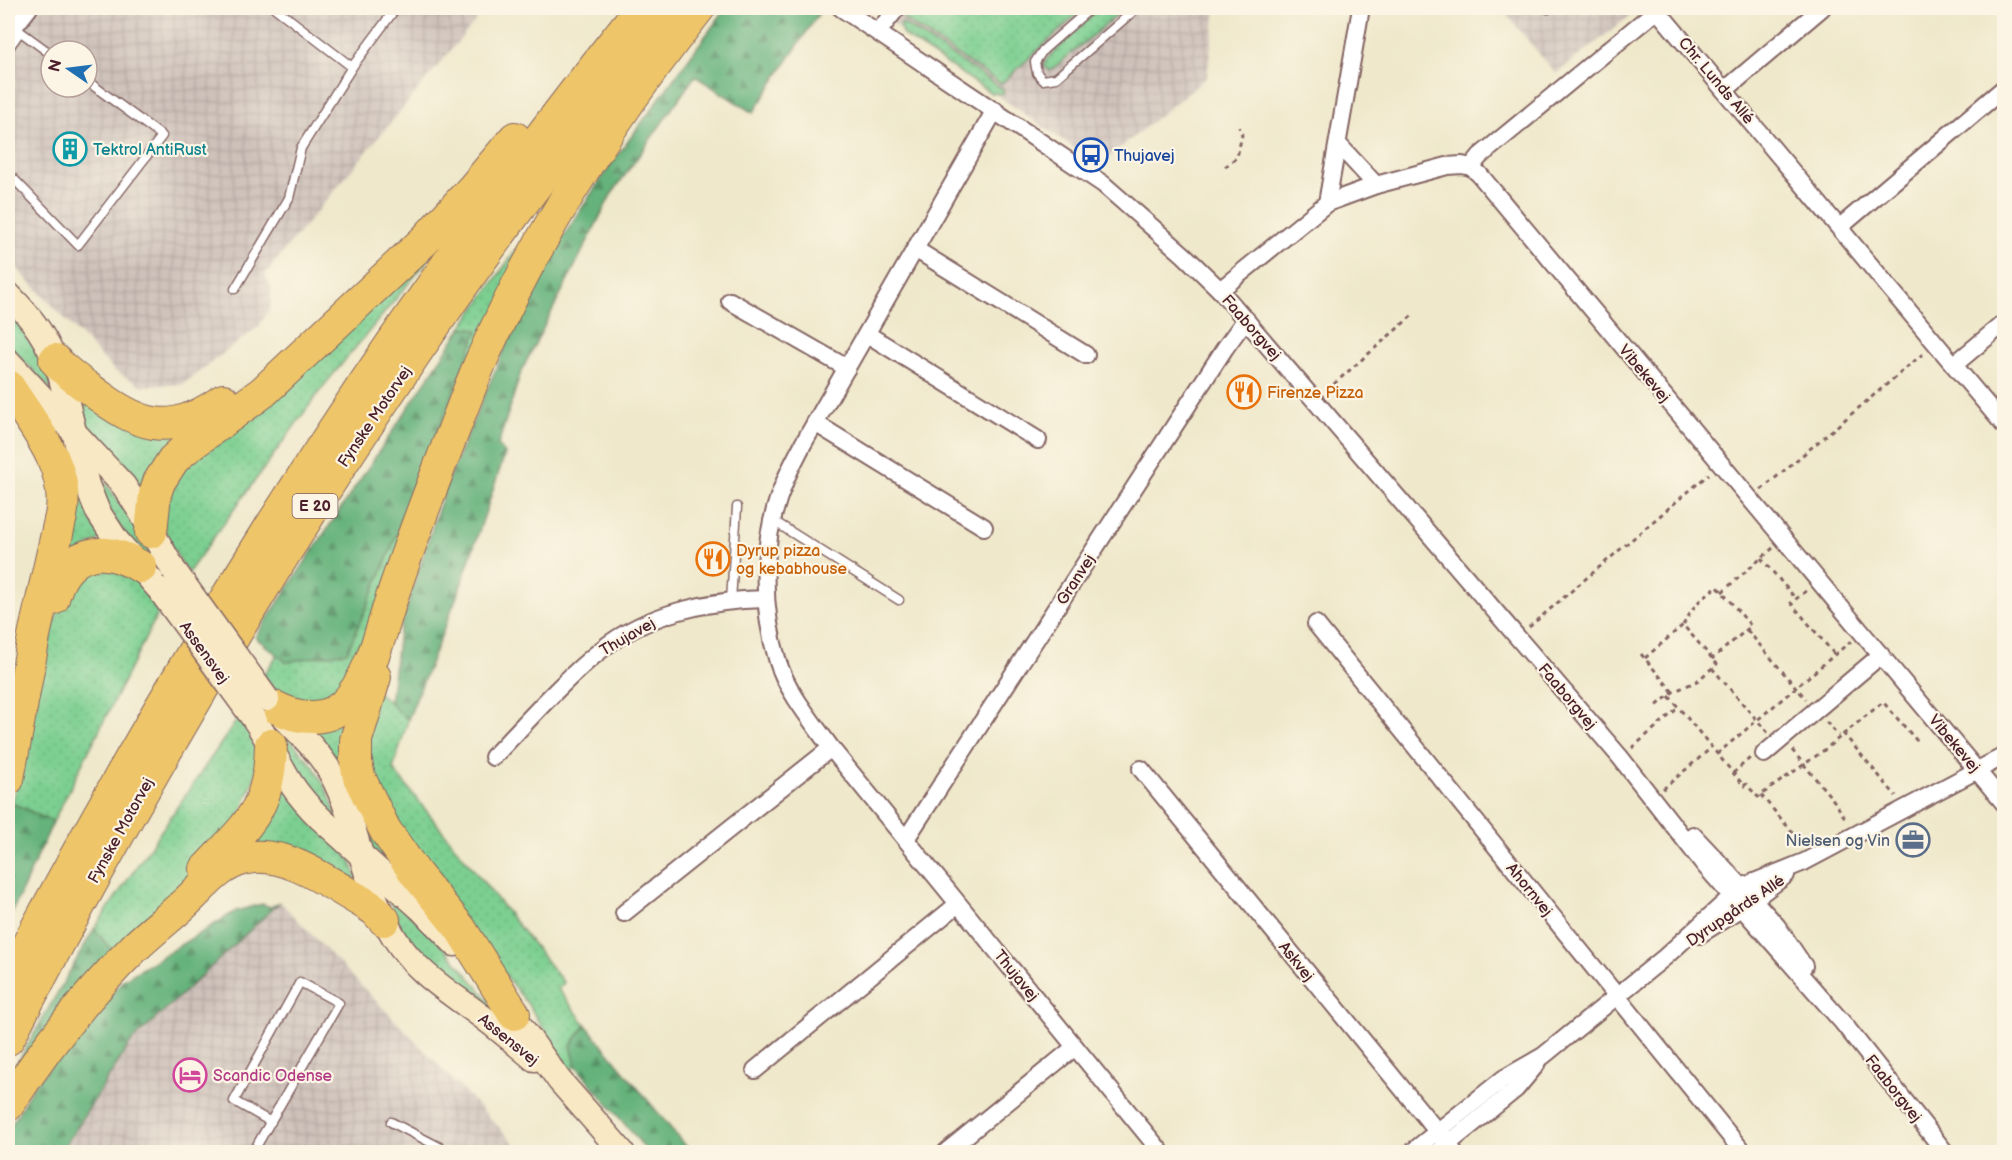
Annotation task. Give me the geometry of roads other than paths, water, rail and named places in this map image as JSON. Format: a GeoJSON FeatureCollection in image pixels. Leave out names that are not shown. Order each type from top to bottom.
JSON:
{"type":"FeatureCollection","features":[{"type":"Feature","properties":{"kind":"highway"},"geometry":{"type":"LineString","coordinates":[[151,532],[155,494],[159,482],[173,460],[263,392],[424,242],[474,187],[608,26],[627,8]]}},
{"type":"Feature","properties":{"kind":"highway","name":"Fynske Motorvej"},"geometry":{"type":"LineString","coordinates":[[8,982],[102,807],[176,681],[300,481],[514,171],[641,8]]}},
{"type":"Feature","properties":{"kind":"highway","name":"Fynske Motorvej"},"geometry":{"type":"LineString","coordinates":[[8,1039],[147,783],[207,678],[304,523],[451,302],[535,186],[674,8]]}},
{"type":"Feature","properties":{"kind":"highway"},"geometry":{"type":"LineString","coordinates":[[265,708],[297,716],[322,717],[342,707],[357,689],[373,655],[395,586],[481,361],[537,250],[596,149],[670,44],[699,8]]}},
{"type":"Feature","properties":{"kind":"highway"},"geometry":{"type":"LineString","coordinates":[[55,360],[70,375],[129,415],[154,423],[177,423],[206,412],[340,319]]}},
{"type":"Feature","properties":{"kind":"highway"},"geometry":{"type":"LineString","coordinates":[[8,386],[51,456],[61,477],[64,498],[35,631],[8,779]]}},
{"type":"Feature","properties":{"kind":"highway"},"geometry":{"type":"LineString","coordinates":[[450,439],[357,733],[356,762],[362,784],[385,830],[416,874],[460,928],[514,1014]]}},
{"type":"Feature","properties":{"kind":"highway"},"geometry":{"type":"LineString","coordinates":[[8,788],[55,590],[62,574],[71,564],[82,557],[93,554],[118,556],[150,578]]}},
{"type":"Feature","properties":{"kind":"highway"},"geometry":{"type":"LineString","coordinates":[[8,1105],[44,1052],[82,1004],[254,817],[266,793],[271,745]]}},
{"type":"Feature","properties":{"kind":"highway"},"geometry":{"type":"LineString","coordinates":[[135,947],[186,903],[221,868],[254,857],[277,858],[299,866],[366,904],[384,920]]}},
{"type":"Feature","properties":{"kind":"main road","name":"Assensvej"},"geometry":{"type":"LineString","coordinates":[[8,294],[36,325],[55,360],[87,485],[98,512],[117,541],[265,708],[313,747],[331,773],[345,806],[384,920],[404,953],[439,987],[485,1019],[559,1080]]}},
{"type":"Feature","properties":{"kind":"main road","name":"Assensvej"},"geometry":{"type":"LineString","coordinates":[[8,361],[124,486],[172,569],[265,708],[271,745],[293,786],[306,803],[436,923],[514,1014],[559,1080],[622,1152]]}},
{"type":"Feature","properties":{"kind":"street"},"geometry":{"type":"LineString","coordinates":[[17,29],[29,8]]}},
{"type":"Feature","properties":{"kind":"street","name":"Faaborgvej"},"geometry":{"type":"LineString","coordinates":[[841,8],[1103,184],[1220,290],[1742,897],[1945,1152]]}},
{"type":"Feature","properties":{"kind":"street"},"geometry":{"type":"LineString","coordinates":[[878,32],[897,8]]}},
{"type":"Feature","properties":{"kind":"street"},"geometry":{"type":"LineString","coordinates":[[1327,203],[1361,8]]}},
{"type":"Feature","properties":{"kind":"street"},"geometry":{"type":"LineString","coordinates":[[1725,90],[1822,8]]}},
{"type":"Feature","properties":{"kind":"street","name":"Chr. Lunds Allé"},"geometry":{"type":"LineString","coordinates":[[1472,167],[1480,156],[1658,10],[2004,425]]}},
{"type":"Feature","properties":{"kind":"street"},"geometry":{"type":"LineString","coordinates":[[1840,227],[2004,88]]}},
{"type":"Feature","properties":{"kind":"street","name":"Thujavej"},"geometry":{"type":"LineString","coordinates":[[995,110],[815,423],[784,482],[772,520],[766,558],[766,599],[779,663],[794,694],[831,748],[1161,1152]]}},
{"type":"Feature","properties":{"kind":"street"},"geometry":{"type":"LineString","coordinates":[[1338,144],[1376,185]]}},
{"type":"Feature","properties":{"kind":"street"},"geometry":{"type":"LineString","coordinates":[[1220,290],[1327,203],[1376,185],[1448,166],[1472,167]]}},
{"type":"Feature","properties":{"kind":"street","name":"Vibekevej"},"geometry":{"type":"LineString","coordinates":[[1472,167],[2004,803]]}},
{"type":"Feature","properties":{"kind":"street"},"geometry":{"type":"LineString","coordinates":[[915,249],[1086,355]]}},
{"type":"Feature","properties":{"kind":"street"},"geometry":{"type":"LineString","coordinates":[[730,301],[847,368]]}},
{"type":"Feature","properties":{"kind":"street","name":"Granvej"},"geometry":{"type":"LineString","coordinates":[[906,840],[1246,319]]}},
{"type":"Feature","properties":{"kind":"street"},"geometry":{"type":"LineString","coordinates":[[1955,364],[2004,322]]}},
{"type":"Feature","properties":{"kind":"street"},"geometry":{"type":"LineString","coordinates":[[867,334],[1038,440]]}},
{"type":"Feature","properties":{"kind":"street"},"geometry":{"type":"LineString","coordinates":[[815,423],[984,527]]}},
{"type":"Feature","properties":{"kind":"street","name":"Thujavej"},"geometry":{"type":"LineString","coordinates":[[493,757],[603,648],[660,617],[686,609],[766,599]]}},
{"type":"Feature","properties":{"kind":"street","name":"Ahornvej"},"geometry":{"type":"LineString","coordinates":[[1316,624],[1743,1152]]}},
{"type":"Feature","properties":{"kind":"street"},"geometry":{"type":"LineString","coordinates":[[1774,745],[1881,655]]}},
{"type":"Feature","properties":{"kind":"street"},"geometry":{"type":"LineString","coordinates":[[624,913],[831,748]]}},
{"type":"Feature","properties":{"kind":"street","name":"Dyrupgårds Allé"},"geometry":{"type":"LineString","coordinates":[[1412,1152],[1444,1146],[1503,1079],[1543,1056],[1742,897],[2004,756]]}},
{"type":"Feature","properties":{"kind":"street","name":"Askvej"},"geometry":{"type":"LineString","coordinates":[[1141,769],[1444,1146]]}},
{"type":"Feature","properties":{"kind":"street","name":"Faaborgvej"},"geometry":{"type":"LineString","coordinates":[[1638,778],[1706,867],[1742,897]]}},
{"type":"Feature","properties":{"kind":"street"},"geometry":{"type":"LineString","coordinates":[[755,1070],[958,904]]}},
{"type":"Feature","properties":{"kind":"street"},"geometry":{"type":"LineString","coordinates":[[946,1152],[1075,1047]]}},
{"type":"Feature","properties":{"kind":"lane"},"geometry":{"type":"LineString","coordinates":[[275,8],[352,67]]}},
{"type":"Feature","properties":{"kind":"lane"},"geometry":{"type":"LineString","coordinates":[[235,289],[289,198],[301,148],[352,67],[396,8]]}},
{"type":"Feature","properties":{"kind":"lane"},"geometry":{"type":"LineString","coordinates":[[1091,8],[1043,50],[1035,63],[1036,73],[1043,80],[1056,78],[1137,8]]}},
{"type":"Feature","properties":{"kind":"lane"},"geometry":{"type":"LineString","coordinates":[[8,49],[17,29],[39,45]]}},
{"type":"Feature","properties":{"kind":"lane"},"geometry":{"type":"LineString","coordinates":[[8,173],[78,245],[162,136],[99,90]]}},
{"type":"Feature","properties":{"kind":"lane"},"geometry":{"type":"LineString","coordinates":[[731,602],[737,507]]}},
{"type":"Feature","properties":{"kind":"lane"},"geometry":{"type":"LineString","coordinates":[[772,520],[899,600]]}},
{"type":"Feature","properties":{"kind":"lane"},"geometry":{"type":"LineString","coordinates":[[253,1152],[271,1122],[339,1003],[300,982],[234,1101],[271,1122]]}},
{"type":"Feature","properties":{"kind":"lane"},"geometry":{"type":"LineString","coordinates":[[391,1122],[448,1152]]}},
{"type":"Feature","properties":{"kind":"place","name":"Tektrol AntiRust"},"geometry":{"type":"Point","coordinates":[70,149]}},
{"type":"Feature","properties":{"kind":"place","name":"Thujavej"},"geometry":{"type":"Point","coordinates":[1091,155]}},
{"type":"Feature","properties":{"kind":"place","name":"Firenze Pizza"},"geometry":{"type":"Point","coordinates":[1244,392]}},
{"type":"Feature","properties":{"kind":"place","name":"Dyrup pizza og kebabhouse"},"geometry":{"type":"Point","coordinates":[713,559]}},
{"type":"Feature","properties":{"kind":"place","name":"Nielsen og Vin"},"geometry":{"type":"Point","coordinates":[1913,840]}},
{"type":"Feature","properties":{"kind":"place","name":"Scandic Odense"},"geometry":{"type":"Point","coordinates":[190,1075]}}]}
